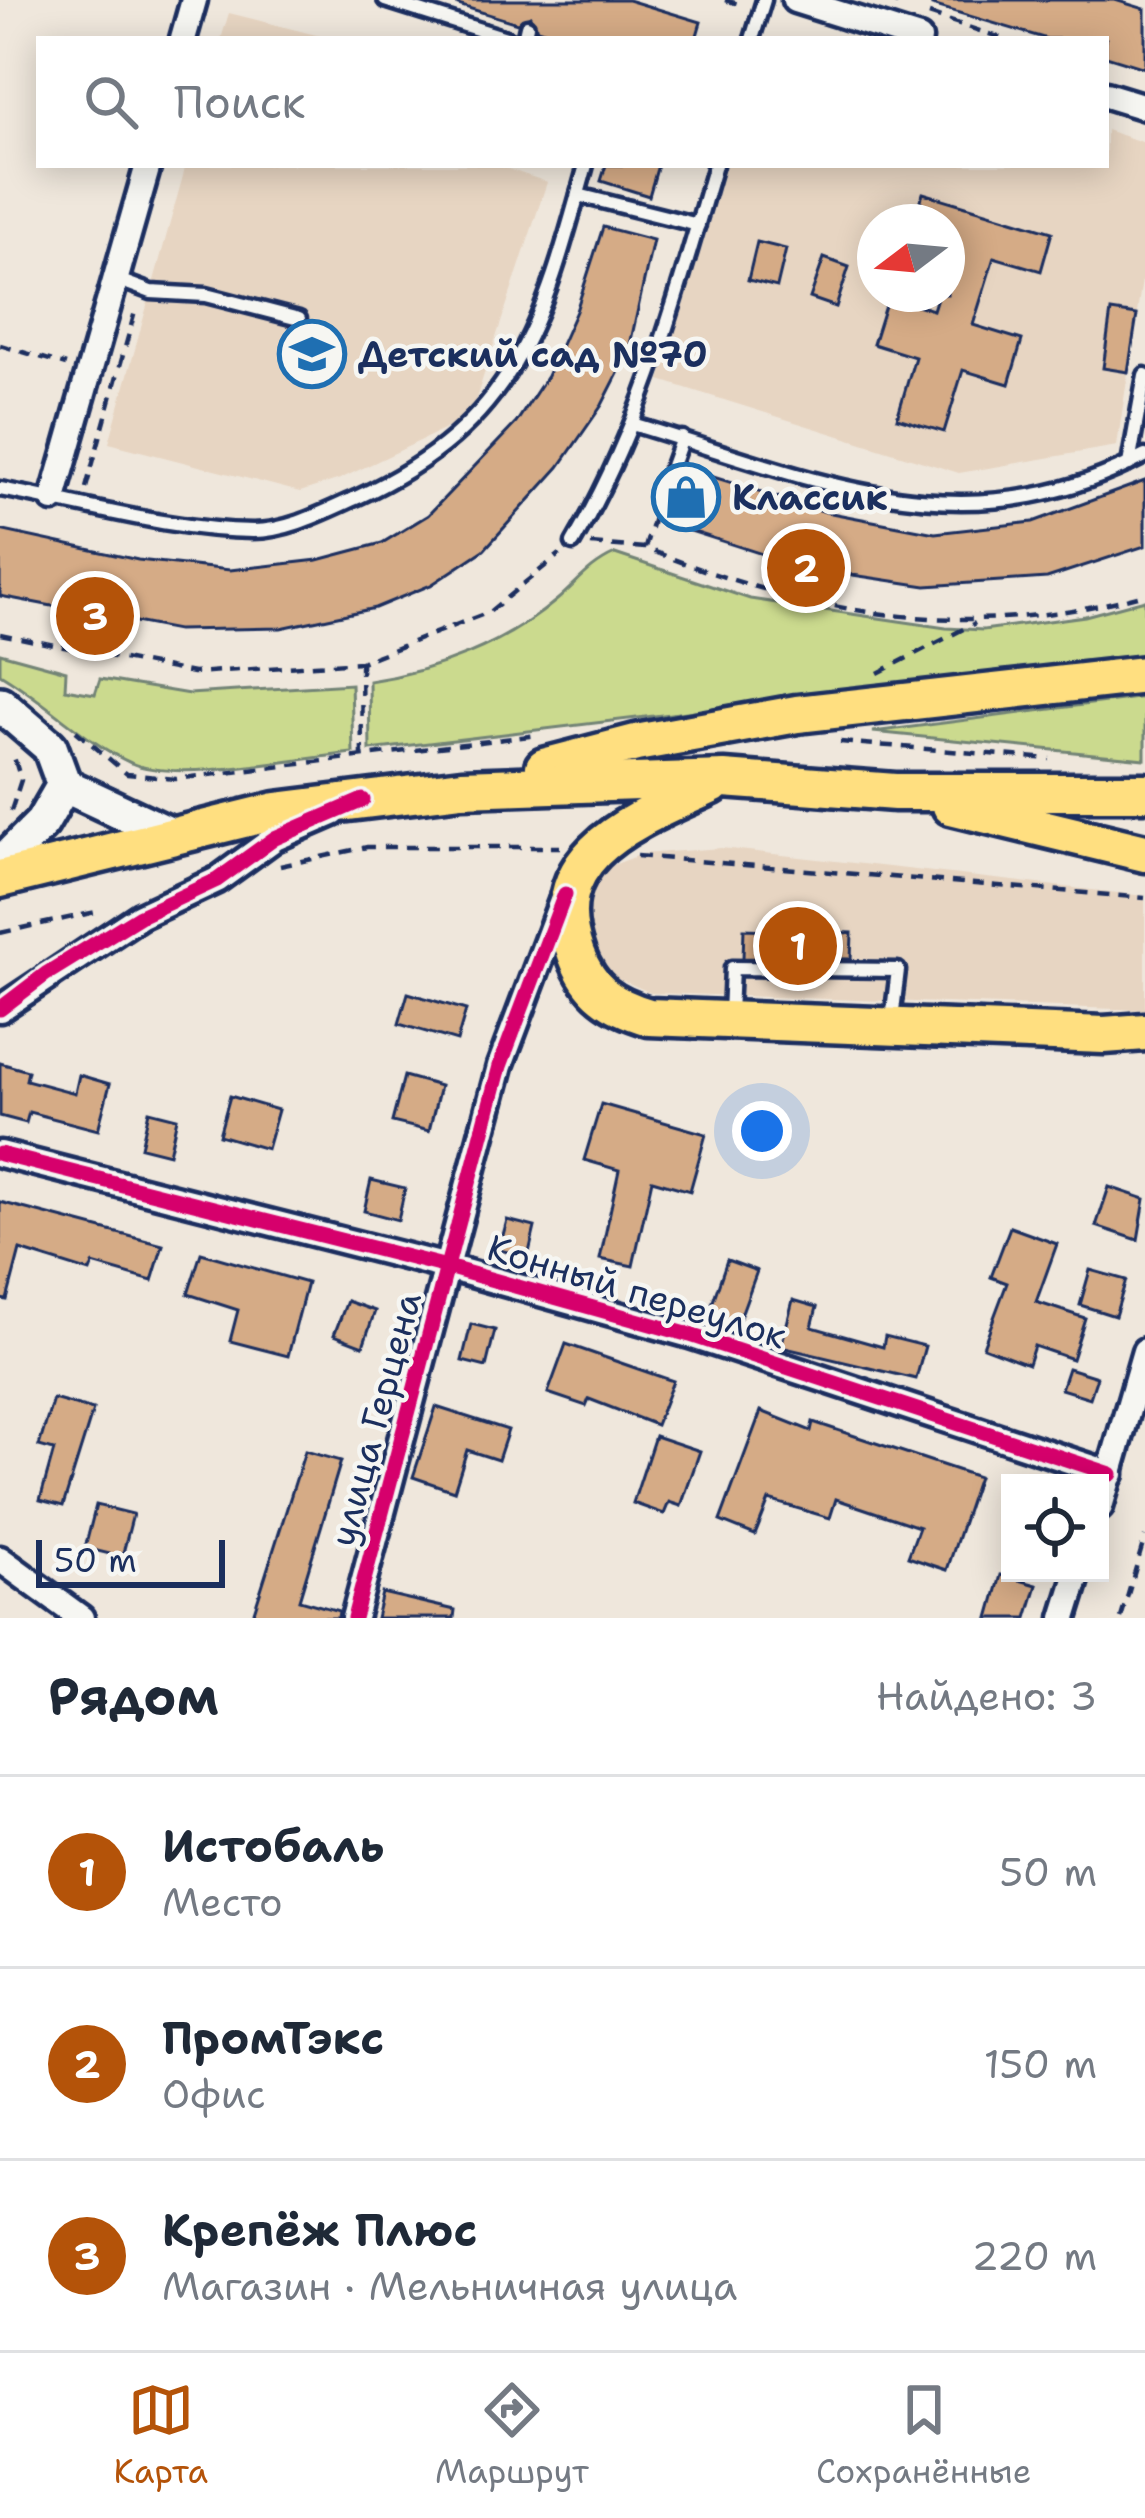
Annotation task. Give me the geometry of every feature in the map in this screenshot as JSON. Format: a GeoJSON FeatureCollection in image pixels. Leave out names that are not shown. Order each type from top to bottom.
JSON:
{"type":"FeatureCollection","features":[{"type":"Feature","properties":{"kind":"main road"},"geometry":{"type":"LineString","coordinates":[[462,788],[636,743],[797,714],[1145,675]]}},
{"type":"Feature","properties":{"kind":"main road"},"geometry":{"type":"LineString","coordinates":[[0,704],[50,747],[64,784],[173,836]]}},
{"type":"Feature","properties":{"kind":"main road"},"geometry":{"type":"LineString","coordinates":[[724,779],[634,821],[596,851],[565,894],[568,933],[597,993],[617,1007],[649,1017],[1143,1035]]}},
{"type":"Feature","properties":{"kind":"main road"},"geometry":{"type":"LineString","coordinates":[[0,879],[277,811],[462,788],[724,779],[895,792],[1145,792]]}},
{"type":"Feature","properties":{"kind":"main road"},"geometry":{"type":"LineString","coordinates":[[0,865],[43,823],[64,784]]}},
{"type":"Feature","properties":{"kind":"main road"},"geometry":{"type":"LineString","coordinates":[[895,792],[1145,853]]}},
{"type":"Feature","properties":{"kind":"street"},"geometry":{"type":"LineString","coordinates":[[184,36],[194,0]]}},
{"type":"Feature","properties":{"kind":"street"},"geometry":{"type":"LineString","coordinates":[[795,0],[824,4],[911,36]]}},
{"type":"Feature","properties":{"kind":"street"},"geometry":{"type":"LineString","coordinates":[[1109,96],[1145,107]]}},
{"type":"Feature","properties":{"kind":"street"},"geometry":{"type":"LineString","coordinates":[[53,499],[147,168]]}},
{"type":"Feature","properties":{"kind":"street"},"geometry":{"type":"LineString","coordinates":[[0,1009],[140,916],[217,880],[275,838],[363,800]]}},
{"type":"Feature","properties":{"kind":"street","name":"улица Герцена"},"geometry":{"type":"LineString","coordinates":[[354,1618],[500,1066],[565,894]]}},
{"type":"Feature","properties":{"kind":"street","name":"Конный переулок"},"geometry":{"type":"LineString","coordinates":[[0,1154],[447,1267],[690,1335],[1111,1474]]}},
{"type":"Feature","properties":{"kind":"street"},"geometry":{"type":"LineString","coordinates":[[1109,1480],[1145,1351]]}},
{"type":"Feature","properties":{"kind":"street"},"geometry":{"type":"LineString","coordinates":[[0,1559],[81,1618]]}},
{"type":"Feature","properties":{"kind":"street"},"geometry":{"type":"LineString","coordinates":[[1064,1618],[1075,1582]]}},
{"type":"Feature","properties":{"kind":"lane"},"geometry":{"type":"LineString","coordinates":[[386,0],[499,36]]}},
{"type":"Feature","properties":{"kind":"lane"},"geometry":{"type":"LineString","coordinates":[[753,36],[764,0]]}},
{"type":"Feature","properties":{"kind":"lane"},"geometry":{"type":"LineString","coordinates":[[0,489],[134,517],[257,531],[313,517],[424,461],[480,416],[515,367],[585,168]]}},
{"type":"Feature","properties":{"kind":"lane"},"geometry":{"type":"LineString","coordinates":[[573,543],[614,474],[714,168]]}},
{"type":"Feature","properties":{"kind":"lane"},"geometry":{"type":"LineString","coordinates":[[578,195],[698,225]]}},
{"type":"Feature","properties":{"kind":"lane"},"geometry":{"type":"LineString","coordinates":[[116,279],[151,292],[206,295],[299,319]]}},
{"type":"Feature","properties":{"kind":"lane"},"geometry":{"type":"LineString","coordinates":[[1130,464],[1145,375]]}},
{"type":"Feature","properties":{"kind":"lane"},"geometry":{"type":"LineString","coordinates":[[632,424],[852,491],[940,506],[1090,484],[1145,456]]}},
{"type":"Feature","properties":{"kind":"lane"},"geometry":{"type":"LineString","coordinates":[[660,499],[682,439]]}},
{"type":"Feature","properties":{"kind":"lane"},"geometry":{"type":"LineString","coordinates":[[729,1020],[732,968],[898,970],[891,1027]]}},
{"type":"Feature","properties":{"kind":"path"},"geometry":{"type":"LineString","coordinates":[[886,0],[905,7]]}},
{"type":"Feature","properties":{"kind":"path"},"geometry":{"type":"LineString","coordinates":[[925,13],[995,36]]}},
{"type":"Feature","properties":{"kind":"path"},"geometry":{"type":"LineString","coordinates":[[0,345],[89,372]]}},
{"type":"Feature","properties":{"kind":"path"},"geometry":{"type":"LineString","coordinates":[[81,505],[96,453]]}},
{"type":"Feature","properties":{"kind":"path"},"geometry":{"type":"LineString","coordinates":[[645,548],[660,499]]}},
{"type":"Feature","properties":{"kind":"path"},"geometry":{"type":"LineString","coordinates":[[0,634],[193,673],[361,662],[489,611],[573,543],[645,548],[727,581],[804,602],[976,623],[1079,612],[1145,594]]}},
{"type":"Feature","properties":{"kind":"path"},"geometry":{"type":"LineString","coordinates":[[872,676],[976,623]]}},
{"type":"Feature","properties":{"kind":"path"},"geometry":{"type":"LineString","coordinates":[[62,720],[127,774],[176,779],[362,758],[361,662]]}},
{"type":"Feature","properties":{"kind":"path"},"geometry":{"type":"LineString","coordinates":[[837,742],[1053,760]]}},
{"type":"Feature","properties":{"kind":"path"},"geometry":{"type":"LineString","coordinates":[[6,828],[21,780],[12,749]]}},
{"type":"Feature","properties":{"kind":"path"},"geometry":{"type":"LineString","coordinates":[[217,880],[368,847],[544,845],[1145,898]]}},
{"type":"Feature","properties":{"kind":"path"},"geometry":{"type":"LineString","coordinates":[[1120,1618],[1145,1538]]}},
{"type":"Feature","properties":{"kind":"shaded area"},"geometry":{"type":"Polygon","coordinates":[[[229,13],[320,36],[222,36],[229,13]]]}},
{"type":"Feature","properties":{"kind":"shaded area"},"geometry":{"type":"Polygon","coordinates":[[[1109,131],[1145,143],[1145,260],[1117,446],[959,473],[660,380],[725,168],[1109,168],[1109,131]]]}},
{"type":"Feature","properties":{"kind":"shaded area","name":"Детский сад №70"},"geometry":{"type":"Polygon","coordinates":[[[185,168],[505,168],[547,182],[470,417],[340,479],[300,492],[109,443],[185,168]]]}},
{"type":"Feature","properties":{"kind":"shaded area"},"geometry":{"type":"Polygon","coordinates":[[[721,848],[1145,896],[1145,1010],[651,993],[606,973],[592,950],[578,900],[600,870],[642,854],[721,848]]]}},
{"type":"Feature","properties":{"kind":"green space"},"geometry":{"type":"Polygon","coordinates":[[[615,554],[750,599],[946,628],[983,630],[1085,616],[1145,600],[1145,657],[370,750],[369,681],[444,663],[492,643],[536,616],[615,554]]]}},
{"type":"Feature","properties":{"kind":"green space"},"geometry":{"type":"Polygon","coordinates":[[[0,653],[66,671],[65,689],[95,694],[100,679],[189,694],[351,684],[353,753],[207,770],[151,769],[99,745],[0,674],[0,653]]]}},
{"type":"Feature","properties":{"kind":"green space"},"geometry":{"type":"Polygon","coordinates":[[[1145,697],[1145,759],[873,732],[1145,697]]]}},
{"type":"Feature","properties":{"kind":"building"},"geometry":{"type":"Polygon","coordinates":[[[459,0],[628,0],[701,22],[697,36],[560,36],[537,29],[530,16],[517,23],[458,5],[459,0]]]}},
{"type":"Feature","properties":{"kind":"building"},"geometry":{"type":"Polygon","coordinates":[[[933,0],[1115,0],[1145,9],[1145,68],[1109,57],[1109,36],[1037,36],[932,5],[933,0]]]}},
{"type":"Feature","properties":{"kind":"building"},"geometry":{"type":"Polygon","coordinates":[[[605,168],[657,168],[649,196],[601,181],[605,168]]]}},
{"type":"Feature","properties":{"kind":"building"},"geometry":{"type":"Polygon","coordinates":[[[923,193],[959,204],[920,204],[923,193]]]}},
{"type":"Feature","properties":{"kind":"building"},"geometry":{"type":"Polygon","coordinates":[[[965,206],[1052,232],[1041,271],[994,257],[973,325],[1022,340],[1009,384],[963,370],[944,432],[897,418],[915,357],[873,344],[883,312],[965,312],[965,206]]]}},
{"type":"Feature","properties":{"kind":"building"},"geometry":{"type":"Polygon","coordinates":[[[603,227],[653,240],[628,354],[602,405],[559,467],[484,550],[431,585],[375,608],[281,628],[177,630],[0,596],[0,530],[138,560],[230,570],[318,560],[382,543],[428,515],[516,423],[547,376],[576,311],[603,227]]]}},
{"type":"Feature","properties":{"kind":"building"},"geometry":{"type":"Polygon","coordinates":[[[757,242],[786,249],[777,287],[748,280],[757,242]]]}},
{"type":"Feature","properties":{"kind":"building"},"geometry":{"type":"Polygon","coordinates":[[[824,258],[849,267],[836,307],[810,298],[824,258]]]}},
{"type":"Feature","properties":{"kind":"building"},"geometry":{"type":"Polygon","coordinates":[[[1111,311],[1137,315],[1128,372],[1103,368],[1111,311]]]}},
{"type":"Feature","properties":{"kind":"building"},"geometry":{"type":"Polygon","coordinates":[[[694,471],[826,512],[935,533],[1033,522],[1145,481],[1145,546],[1047,578],[926,586],[806,568],[675,526],[694,471]]]}},
{"type":"Feature","properties":{"kind":"building"},"geometry":{"type":"Polygon","coordinates":[[[744,929],[852,933],[851,959],[743,958],[744,929]]]}},
{"type":"Feature","properties":{"kind":"building"},"geometry":{"type":"Polygon","coordinates":[[[408,993],[466,1010],[457,1041],[399,1024],[408,993]]]}},
{"type":"Feature","properties":{"kind":"building"},"geometry":{"type":"Polygon","coordinates":[[[0,1063],[28,1071],[26,1080],[75,1093],[79,1075],[110,1084],[98,1130],[29,1112],[26,1123],[0,1116],[0,1063]]]}},
{"type":"Feature","properties":{"kind":"building"},"geometry":{"type":"Polygon","coordinates":[[[404,1076],[440,1086],[429,1131],[392,1122],[404,1076]]]}},
{"type":"Feature","properties":{"kind":"building"},"geometry":{"type":"Polygon","coordinates":[[[230,1096],[278,1110],[267,1149],[219,1135],[230,1096]]]}},
{"type":"Feature","properties":{"kind":"building"},"geometry":{"type":"Polygon","coordinates":[[[601,1104],[706,1134],[690,1191],[652,1180],[633,1266],[600,1259],[619,1170],[584,1160],[601,1104]]]}},
{"type":"Feature","properties":{"kind":"building"},"geometry":{"type":"Polygon","coordinates":[[[149,1111],[177,1118],[169,1154],[141,1147],[149,1111]]]}},
{"type":"Feature","properties":{"kind":"building"},"geometry":{"type":"Polygon","coordinates":[[[371,1180],[405,1188],[398,1220],[364,1211],[371,1180]]]}},
{"type":"Feature","properties":{"kind":"building"},"geometry":{"type":"Polygon","coordinates":[[[1109,1187],[1145,1199],[1138,1240],[1096,1226],[1109,1187]]]}},
{"type":"Feature","properties":{"kind":"building"},"geometry":{"type":"Polygon","coordinates":[[[0,1202],[163,1245],[152,1281],[93,1264],[90,1272],[20,1250],[7,1300],[0,1299],[0,1202]]]}},
{"type":"Feature","properties":{"kind":"building"},"geometry":{"type":"Polygon","coordinates":[[[507,1220],[535,1227],[528,1257],[499,1250],[507,1220]]]}},
{"type":"Feature","properties":{"kind":"building"},"geometry":{"type":"Polygon","coordinates":[[[1010,1227],[1057,1244],[1036,1302],[1085,1318],[1072,1359],[1034,1346],[1028,1364],[983,1347],[1007,1283],[991,1277],[1010,1227]]]}},
{"type":"Feature","properties":{"kind":"building"},"geometry":{"type":"Polygon","coordinates":[[[201,1253],[307,1283],[288,1356],[230,1341],[238,1310],[188,1294],[201,1253]]]}},
{"type":"Feature","properties":{"kind":"building"},"geometry":{"type":"Polygon","coordinates":[[[727,1260],[757,1271],[738,1323],[709,1313],[727,1260]]]}},
{"type":"Feature","properties":{"kind":"building"},"geometry":{"type":"Polygon","coordinates":[[[1090,1270],[1126,1280],[1115,1316],[1080,1305],[1090,1270]]]}},
{"type":"Feature","properties":{"kind":"building"},"geometry":{"type":"Polygon","coordinates":[[[793,1300],[817,1307],[812,1327],[883,1347],[885,1336],[925,1346],[916,1379],[781,1347],[793,1300]]]}},
{"type":"Feature","properties":{"kind":"building"},"geometry":{"type":"Polygon","coordinates":[[[347,1301],[375,1311],[363,1346],[334,1335],[347,1301]]]}},
{"type":"Feature","properties":{"kind":"building"},"geometry":{"type":"Polygon","coordinates":[[[471,1324],[495,1330],[486,1367],[462,1361],[471,1324]]]}},
{"type":"Feature","properties":{"kind":"building"},"geometry":{"type":"Polygon","coordinates":[[[566,1344],[673,1381],[656,1425],[589,1399],[586,1406],[548,1393],[566,1344]]]}},
{"type":"Feature","properties":{"kind":"building"},"geometry":{"type":"Polygon","coordinates":[[[1068,1368],[1097,1377],[1090,1398],[1061,1389],[1068,1368]]]}},
{"type":"Feature","properties":{"kind":"building"},"geometry":{"type":"Polygon","coordinates":[[[53,1399],[93,1410],[63,1506],[40,1500],[54,1450],[39,1446],[53,1399]]]}},
{"type":"Feature","properties":{"kind":"building"},"geometry":{"type":"Polygon","coordinates":[[[436,1407],[508,1430],[498,1460],[467,1450],[454,1491],[413,1477],[436,1407]]]}},
{"type":"Feature","properties":{"kind":"building"},"geometry":{"type":"Polygon","coordinates":[[[761,1411],[811,1431],[813,1422],[978,1477],[947,1570],[908,1557],[919,1527],[836,1499],[830,1518],[769,1500],[755,1535],[720,1521],[761,1411]]]}},
{"type":"Feature","properties":{"kind":"building"},"geometry":{"type":"Polygon","coordinates":[[[655,1436],[700,1451],[681,1506],[669,1502],[664,1514],[633,1503],[655,1436]]]}},
{"type":"Feature","properties":{"kind":"building"},"geometry":{"type":"Polygon","coordinates":[[[305,1451],[341,1461],[299,1600],[339,1611],[338,1618],[252,1618],[305,1451]]]}},
{"type":"Feature","properties":{"kind":"building"},"geometry":{"type":"Polygon","coordinates":[[[96,1505],[133,1514],[122,1557],[85,1548],[96,1505]]]}},
{"type":"Feature","properties":{"kind":"building"},"geometry":{"type":"Polygon","coordinates":[[[1001,1575],[1001,1582],[1037,1585],[1027,1618],[989,1618],[1001,1575]]]}},
{"type":"Feature","properties":{"kind":"building"},"geometry":{"type":"Polygon","coordinates":[[[382,1593],[455,1610],[454,1618],[376,1618],[382,1593]]]}},
{"type":"Feature","properties":{"kind":"cycle path"},"geometry":{"type":"LineString","coordinates":[[0,1009],[46,974],[140,916],[217,880],[275,838],[363,800]]}},
{"type":"Feature","properties":{"kind":"cycle path"},"geometry":{"type":"LineString","coordinates":[[354,1618],[500,1066],[565,894]]}},
{"type":"Feature","properties":{"kind":"cycle path"},"geometry":{"type":"LineString","coordinates":[[0,1154],[447,1267],[690,1335],[1111,1474]]}},
{"type":"Feature","properties":{"kind":"place","name":"Детский сад №70"},"geometry":{"type":"Point","coordinates":[312,354]}},
{"type":"Feature","properties":{"kind":"place","name":"Классик"},"geometry":{"type":"Point","coordinates":[686,497]}},
{"type":"Feature","properties":{"kind":"place","name":"ПромТэкс"},"geometry":{"type":"Point","coordinates":[806,568]}},
{"type":"Feature","properties":{"kind":"place","name":"Крепёж Плюс"},"geometry":{"type":"Point","coordinates":[95,616]}},
{"type":"Feature","properties":{"kind":"place","name":"Истобаль"},"geometry":{"type":"Point","coordinates":[798,946]}}]}
